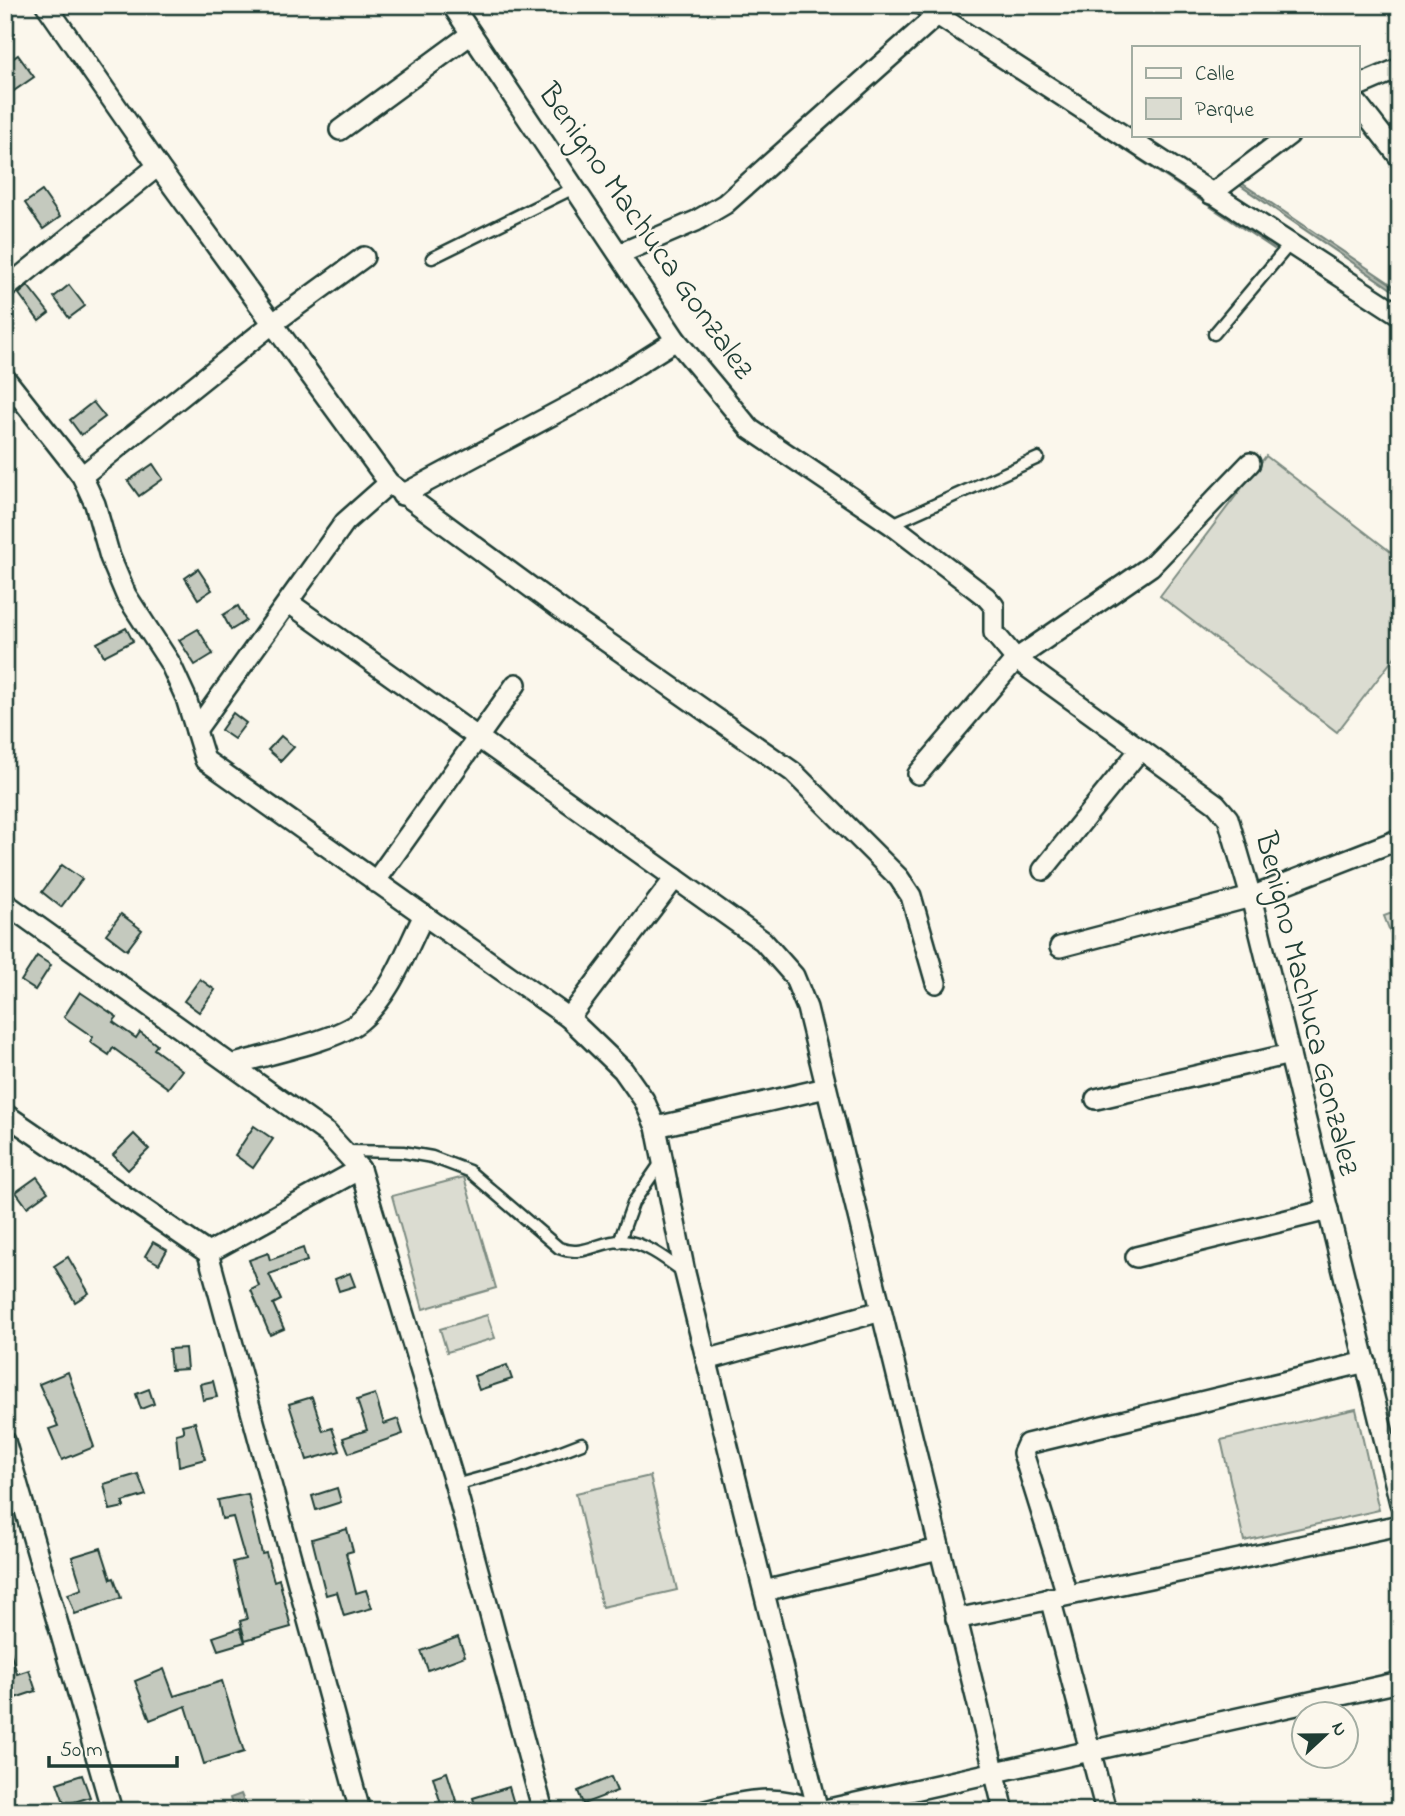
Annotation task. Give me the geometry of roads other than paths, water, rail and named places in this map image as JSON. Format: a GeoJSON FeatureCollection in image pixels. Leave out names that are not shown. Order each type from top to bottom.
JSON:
{"type":"FeatureCollection","features":[{"type":"Feature","properties":{"kind":"street"},"geometry":{"type":"LineString","coordinates":[[46,5],[272,324],[396,489],[793,772],[899,878],[911,897],[936,983]]}},
{"type":"Feature","properties":{"kind":"street","name":"Benigno Machuca Gonzalez"},"geometry":{"type":"LineString","coordinates":[[452,5],[676,340],[750,429],[892,525],[991,601],[995,611],[994,633],[1016,659],[1139,751],[1216,804],[1228,818],[1251,897],[1400,1503]]}},
{"type":"Feature","properties":{"kind":"street"},"geometry":{"type":"LineString","coordinates":[[619,254],[725,204],[930,10],[1289,246],[1400,315]]}},
{"type":"Feature","properties":{"kind":"street"},"geometry":{"type":"LineString","coordinates":[[340,130],[471,34]]}},
{"type":"Feature","properties":{"kind":"street"},"geometry":{"type":"LineString","coordinates":[[1360,85],[1400,68]]}},
{"type":"Feature","properties":{"kind":"street"},"geometry":{"type":"LineString","coordinates":[[1360,107],[1400,159]]}},
{"type":"Feature","properties":{"kind":"street"},"geometry":{"type":"LineString","coordinates":[[1211,194],[1288,136]]}},
{"type":"Feature","properties":{"kind":"street"},"geometry":{"type":"LineString","coordinates":[[5,289],[158,166]]}},
{"type":"Feature","properties":{"kind":"street"},"geometry":{"type":"LineString","coordinates":[[82,476],[272,324],[364,257]]}},
{"type":"Feature","properties":{"kind":"street"},"geometry":{"type":"LineString","coordinates":[[196,730],[345,522],[396,489],[586,397],[676,340]]}},
{"type":"Feature","properties":{"kind":"street"},"geometry":{"type":"LineString","coordinates":[[5,378],[82,476],[95,504],[110,557],[126,595],[170,663],[186,698],[205,760],[214,769],[569,1018],[623,1070],[643,1100],[656,1127],[685,1273],[819,1811]]}},
{"type":"Feature","properties":{"kind":"street"},"geometry":{"type":"LineString","coordinates":[[918,774],[1016,659],[1152,566],[1250,463]]}},
{"type":"Feature","properties":{"kind":"street"},"geometry":{"type":"LineString","coordinates":[[288,602],[763,941],[794,976],[807,1008],[1004,1811]]}},
{"type":"Feature","properties":{"kind":"street"},"geometry":{"type":"LineString","coordinates":[[375,882],[516,684]]}},
{"type":"Feature","properties":{"kind":"street"},"geometry":{"type":"LineString","coordinates":[[1043,870],[1139,751]]}},
{"type":"Feature","properties":{"kind":"street"},"geometry":{"type":"LineString","coordinates":[[1060,947],[1251,897],[1400,839]]}},
{"type":"Feature","properties":{"kind":"street"},"geometry":{"type":"LineString","coordinates":[[569,1018],[675,878]]}},
{"type":"Feature","properties":{"kind":"street"},"geometry":{"type":"LineString","coordinates":[[5,903],[328,1134],[347,1151],[360,1169],[455,1485],[542,1811]]}},
{"type":"Feature","properties":{"kind":"street"},"geometry":{"type":"LineString","coordinates":[[232,1065],[320,1039],[358,1023],[381,999],[424,915]]}},
{"type":"Feature","properties":{"kind":"street"},"geometry":{"type":"LineString","coordinates":[[1096,1100],[1290,1054]]}},
{"type":"Feature","properties":{"kind":"street"},"geometry":{"type":"LineString","coordinates":[[656,1127],[825,1088]]}},
{"type":"Feature","properties":{"kind":"street"},"geometry":{"type":"LineString","coordinates":[[5,1114],[208,1253],[360,1811]]}},
{"type":"Feature","properties":{"kind":"street"},"geometry":{"type":"LineString","coordinates":[[208,1253],[360,1169]]}},
{"type":"Feature","properties":{"kind":"street"},"geometry":{"type":"LineString","coordinates":[[1136,1257],[1328,1210]]}},
{"type":"Feature","properties":{"kind":"street"},"geometry":{"type":"LineString","coordinates":[[706,1360],[881,1311]]}},
{"type":"Feature","properties":{"kind":"street"},"geometry":{"type":"LineString","coordinates":[[1106,1811],[1090,1751],[1059,1596],[1023,1453],[1027,1444],[1366,1362]]}},
{"type":"Feature","properties":{"kind":"street"},"geometry":{"type":"LineString","coordinates":[[5,1441],[112,1811]]}},
{"type":"Feature","properties":{"kind":"street"},"geometry":{"type":"LineString","coordinates":[[956,1619],[1400,1525]]}},
{"type":"Feature","properties":{"kind":"street"},"geometry":{"type":"LineString","coordinates":[[764,1591],[939,1549]]}},
{"type":"Feature","properties":{"kind":"street"},"geometry":{"type":"LineString","coordinates":[[705,1811],[761,1797],[797,1801],[819,1811],[1400,1682]]}},
{"type":"Feature","properties":{"kind":"lane"},"geometry":{"type":"LineString","coordinates":[[432,258],[574,188]]}},
{"type":"Feature","properties":{"kind":"lane"},"geometry":{"type":"LineString","coordinates":[[1214,334],[1289,246]]}},
{"type":"Feature","properties":{"kind":"lane"},"geometry":{"type":"LineString","coordinates":[[892,525],[1038,458]]}},
{"type":"Feature","properties":{"kind":"lane"},"geometry":{"type":"LineString","coordinates":[[347,1151],[402,1152],[432,1157],[469,1171],[533,1228],[569,1252],[619,1241],[641,1245],[685,1273]]}},
{"type":"Feature","properties":{"kind":"lane"},"geometry":{"type":"LineString","coordinates":[[619,1241],[633,1203],[663,1161]]}},
{"type":"Feature","properties":{"kind":"lane"},"geometry":{"type":"LineString","coordinates":[[455,1485],[528,1465],[582,1443]]}}]}
